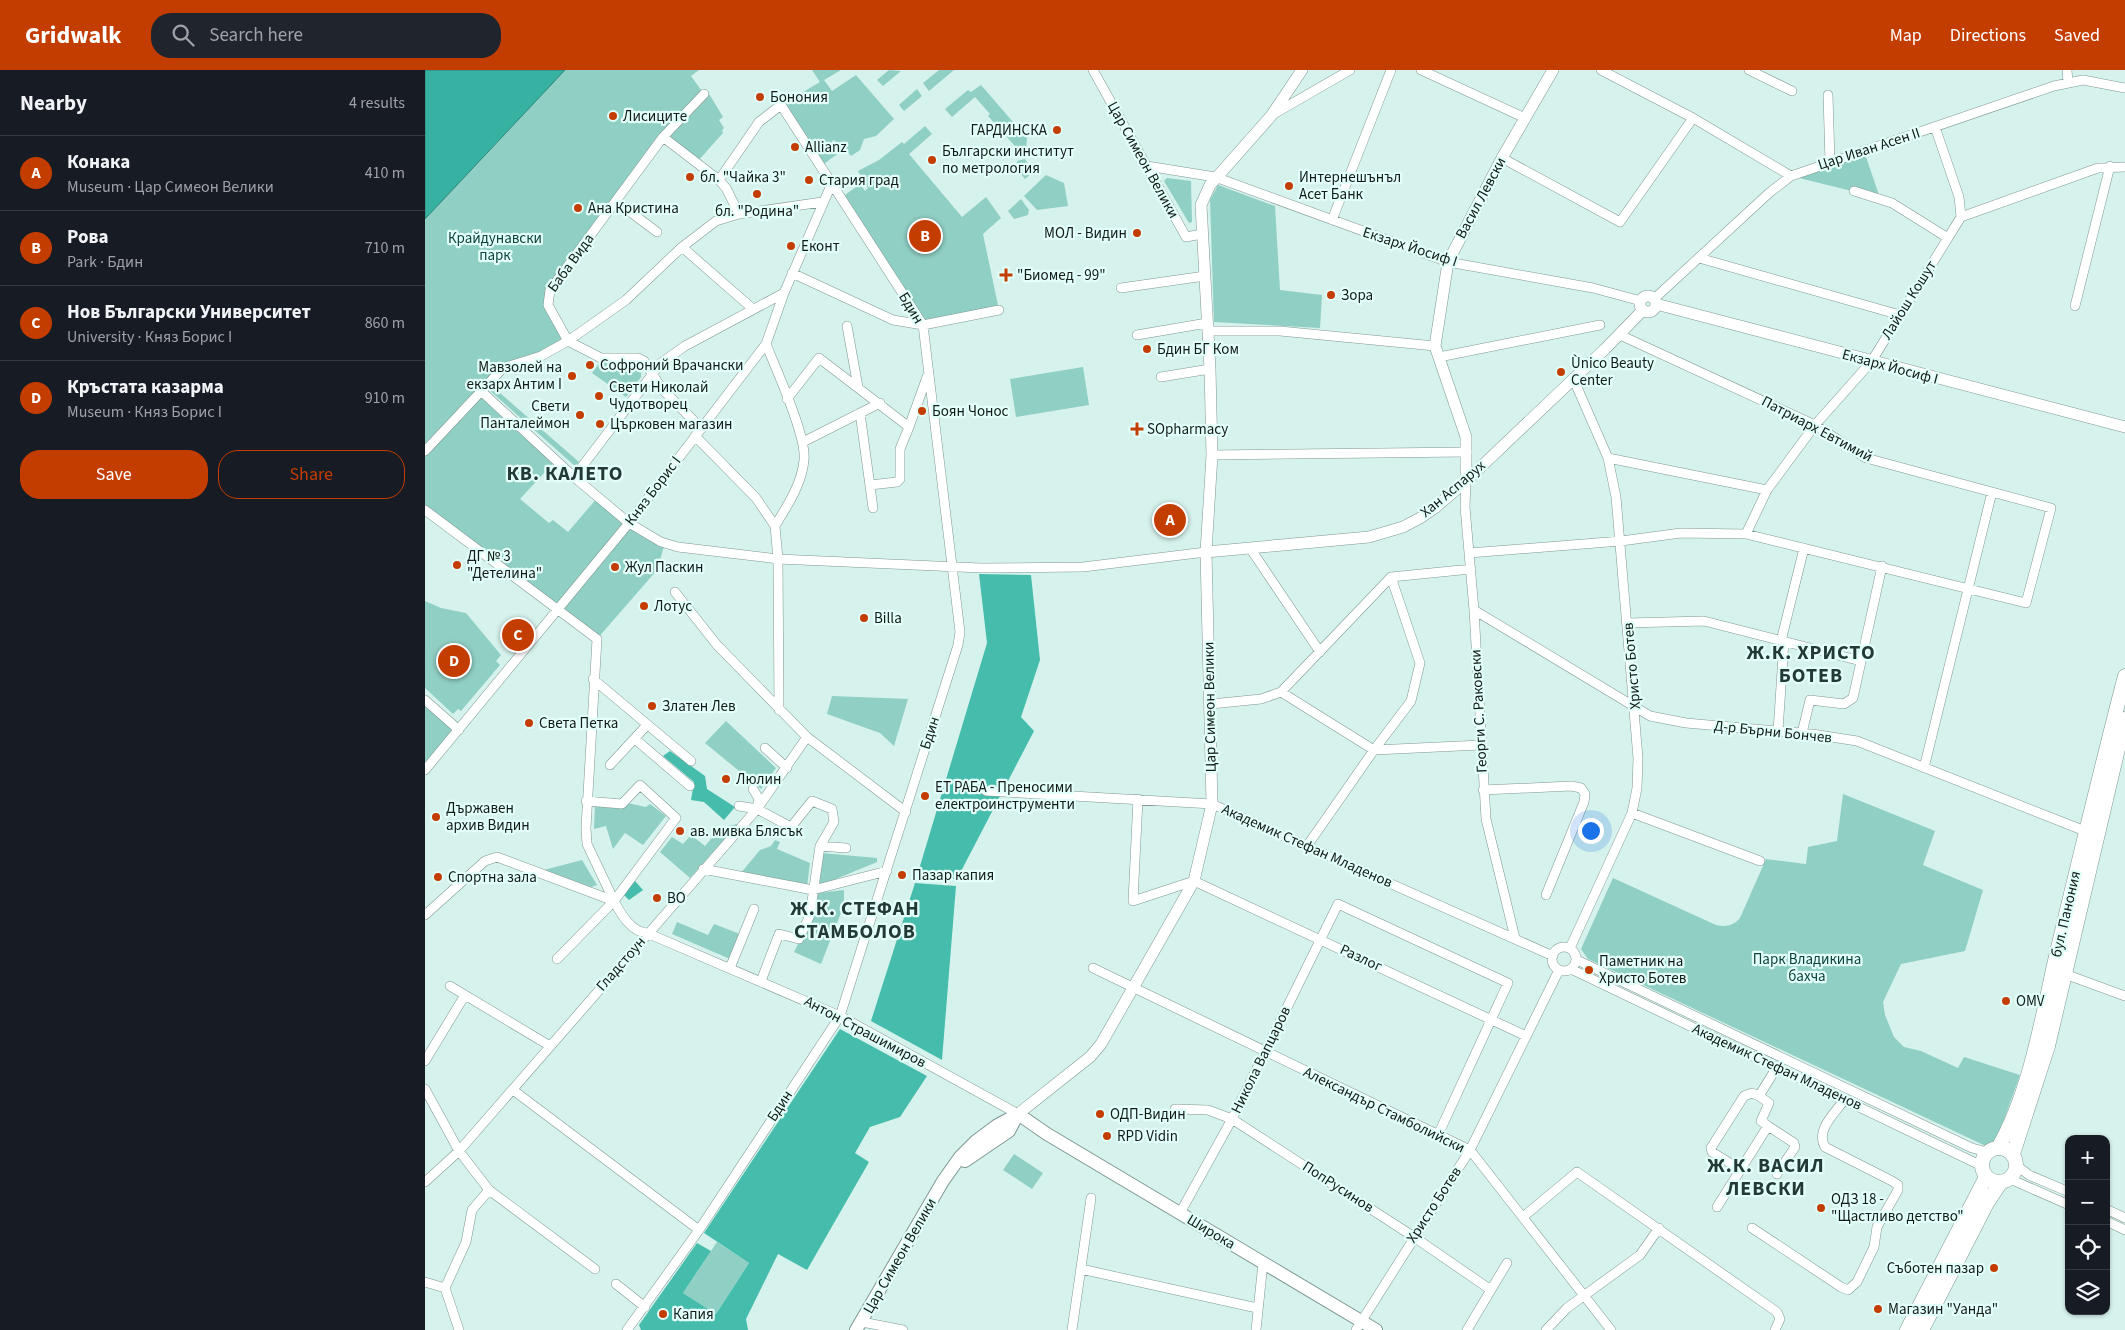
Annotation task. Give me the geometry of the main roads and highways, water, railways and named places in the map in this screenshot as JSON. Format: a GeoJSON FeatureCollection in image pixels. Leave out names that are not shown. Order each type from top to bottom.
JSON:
{"type":"FeatureCollection","features":[{"type":"Feature","properties":{"kind":"main road","name":"бул. Панония"},"geometry":{"type":"LineString","coordinates":[[1922,1330],[1987,1203],[2005,1181],[2014,1160],[2040,1072],[2085,831],[2125,676]]}},
{"type":"Feature","properties":{"kind":"main road","name":"бул. Панония"},"geometry":{"type":"LineString","coordinates":[[1907,1330],[1993,1150],[2006,1135],[2059,972],[2125,719]]}},
{"type":"Feature","properties":{"kind":"main road","name":"Антон Страшимиров"},"geometry":{"type":"LineString","coordinates":[[1018,1114],[1047,1134]]}},
{"type":"Feature","properties":{"kind":"main road","name":"Цар Симеон Велики"},"geometry":{"type":"LineString","coordinates":[[859,1326],[943,1181],[960,1157],[976,1141],[996,1126],[1018,1114]]}},
{"type":"Feature","properties":{"kind":"main road","name":"Широка"},"geometry":{"type":"LineString","coordinates":[[1047,1134],[1263,1263],[1359,1326],[1376,1330]]}},
{"type":"Feature","properties":{"kind":"main road"},"geometry":{"type":"LineString","coordinates":[[1993,1150],[2014,1160]]}},
{"type":"Feature","properties":{"kind":"main road"},"geometry":{"type":"LineString","coordinates":[[1984,1171],[1992,1181],[2005,1181]]}},
{"type":"Feature","properties":{"kind":"place","name":"Бонония"},"geometry":{"type":"Point","coordinates":[760,97]}},
{"type":"Feature","properties":{"kind":"place","name":"Лисиците"},"geometry":{"type":"Point","coordinates":[613,116]}},
{"type":"Feature","properties":{"kind":"place","name":"ГАРДИНСКА"},"geometry":{"type":"Point","coordinates":[1057,130]}},
{"type":"Feature","properties":{"kind":"place","name":"Allianz"},"geometry":{"type":"Point","coordinates":[795,147]}},
{"type":"Feature","properties":{"kind":"place","name":"Български институт по метрология"},"geometry":{"type":"Point","coordinates":[932,160]}},
{"type":"Feature","properties":{"kind":"place","name":"бл. \"Чайка 3\""},"geometry":{"type":"Point","coordinates":[690,177]}},
{"type":"Feature","properties":{"kind":"place","name":"Стария град"},"geometry":{"type":"Point","coordinates":[809,180]}},
{"type":"Feature","properties":{"kind":"place","name":"Интернешънъл Асет Банк"},"geometry":{"type":"Point","coordinates":[1289,186]}},
{"type":"Feature","properties":{"kind":"place","name":"бл. \"Родина\""},"geometry":{"type":"Point","coordinates":[757,194]}},
{"type":"Feature","properties":{"kind":"place","name":"Ана Кристина"},"geometry":{"type":"Point","coordinates":[578,208]}},
{"type":"Feature","properties":{"kind":"place","name":"МОЛ - Видин"},"geometry":{"type":"Point","coordinates":[1137,233]}},
{"type":"Feature","properties":{"kind":"place","name":"Рова"},"geometry":{"type":"Point","coordinates":[925,236]}},
{"type":"Feature","properties":{"kind":"place","name":"Еконт"},"geometry":{"type":"Point","coordinates":[791,246]}},
{"type":"Feature","properties":{"kind":"place","name":"\"Биомед - 99\""},"geometry":{"type":"Point","coordinates":[1006,275]}},
{"type":"Feature","properties":{"kind":"place","name":"Зора"},"geometry":{"type":"Point","coordinates":[1331,295]}},
{"type":"Feature","properties":{"kind":"place","name":"Бдин БГ Ком"},"geometry":{"type":"Point","coordinates":[1147,349]}},
{"type":"Feature","properties":{"kind":"place","name":"Софроний Врачански"},"geometry":{"type":"Point","coordinates":[590,365]}},
{"type":"Feature","properties":{"kind":"place","name":"Ùnico Beauty Center"},"geometry":{"type":"Point","coordinates":[1561,372]}},
{"type":"Feature","properties":{"kind":"place","name":"Мавзолей на екзарх Антим I"},"geometry":{"type":"Point","coordinates":[572,376]}},
{"type":"Feature","properties":{"kind":"place","name":"Свети Николай Чудотворец"},"geometry":{"type":"Point","coordinates":[599,396]}},
{"type":"Feature","properties":{"kind":"place","name":"Боян Чонос"},"geometry":{"type":"Point","coordinates":[922,411]}},
{"type":"Feature","properties":{"kind":"place","name":"Свети Панталеймон"},"geometry":{"type":"Point","coordinates":[580,415]}},
{"type":"Feature","properties":{"kind":"place","name":"Църковен магазин"},"geometry":{"type":"Point","coordinates":[600,424]}},
{"type":"Feature","properties":{"kind":"place","name":"SOpharmacy"},"geometry":{"type":"Point","coordinates":[1137,429]}},
{"type":"Feature","properties":{"kind":"place","name":"Конака"},"geometry":{"type":"Point","coordinates":[1170,520]}},
{"type":"Feature","properties":{"kind":"place","name":"ДГ № 3 \"Детелина\""},"geometry":{"type":"Point","coordinates":[457,565]}},
{"type":"Feature","properties":{"kind":"place","name":"Жул Паскин"},"geometry":{"type":"Point","coordinates":[615,567]}},
{"type":"Feature","properties":{"kind":"place","name":"Лотус"},"geometry":{"type":"Point","coordinates":[644,606]}},
{"type":"Feature","properties":{"kind":"place","name":"Billa"},"geometry":{"type":"Point","coordinates":[864,618]}},
{"type":"Feature","properties":{"kind":"place","name":"Нов Български Университет"},"geometry":{"type":"Point","coordinates":[518,635]}},
{"type":"Feature","properties":{"kind":"place","name":"Кръстата казарма"},"geometry":{"type":"Point","coordinates":[454,661]}},
{"type":"Feature","properties":{"kind":"place","name":"Златен Лев"},"geometry":{"type":"Point","coordinates":[652,706]}},
{"type":"Feature","properties":{"kind":"place","name":"Света Петка"},"geometry":{"type":"Point","coordinates":[529,723]}},
{"type":"Feature","properties":{"kind":"place","name":"Люлин"},"geometry":{"type":"Point","coordinates":[726,779]}},
{"type":"Feature","properties":{"kind":"place","name":"ЕТ РАБА - Преносими електроинструменти"},"geometry":{"type":"Point","coordinates":[925,796]}},
{"type":"Feature","properties":{"kind":"place","name":"Държавен архив Видин"},"geometry":{"type":"Point","coordinates":[436,817]}},
{"type":"Feature","properties":{"kind":"place","name":"ав. мивка Блясък"},"geometry":{"type":"Point","coordinates":[680,831]}},
{"type":"Feature","properties":{"kind":"place","name":"Пазар капия"},"geometry":{"type":"Point","coordinates":[902,875]}},
{"type":"Feature","properties":{"kind":"place","name":"Спортна зала"},"geometry":{"type":"Point","coordinates":[438,877]}},
{"type":"Feature","properties":{"kind":"place","name":"ВО"},"geometry":{"type":"Point","coordinates":[657,898]}},
{"type":"Feature","properties":{"kind":"place","name":"Паметник на Христо Ботев"},"geometry":{"type":"Point","coordinates":[1589,970]}},
{"type":"Feature","properties":{"kind":"place","name":"OMV"},"geometry":{"type":"Point","coordinates":[2006,1001]}},
{"type":"Feature","properties":{"kind":"place","name":"ОДП-Видин"},"geometry":{"type":"Point","coordinates":[1100,1114]}},
{"type":"Feature","properties":{"kind":"place","name":"RPD Vidin"},"geometry":{"type":"Point","coordinates":[1107,1136]}},
{"type":"Feature","properties":{"kind":"place","name":"ОДЗ 18 - \"Щастливо детство\""},"geometry":{"type":"Point","coordinates":[1821,1208]}},
{"type":"Feature","properties":{"kind":"place","name":"Съботен пазар"},"geometry":{"type":"Point","coordinates":[1994,1268]}},
{"type":"Feature","properties":{"kind":"place","name":"Магазин \"Уанда\""},"geometry":{"type":"Point","coordinates":[1878,1309]}},
{"type":"Feature","properties":{"kind":"place","name":"Капия"},"geometry":{"type":"Point","coordinates":[663,1314]}},
{"type":"Feature","properties":{"kind":"district","name":"КВ. КАЛЕТО"},"geometry":{"type":"Point","coordinates":[565,474]}},
{"type":"Feature","properties":{"kind":"district","name":"Ж.К. ХРИСТО БОТЕВ"},"geometry":{"type":"Point","coordinates":[1811,664]}},
{"type":"Feature","properties":{"kind":"district","name":"Ж.К. СТЕФАН СТАМБОЛОВ"},"geometry":{"type":"Point","coordinates":[855,920]}},
{"type":"Feature","properties":{"kind":"district","name":"Ж.К. ВАСИЛ ЛЕВСКИ"},"geometry":{"type":"Point","coordinates":[1766,1178]}},
{"type":"Feature","properties":{"kind":"park label","name":"Крайдунавски парк"},"geometry":{"type":"Point","coordinates":[495,246]}},
{"type":"Feature","properties":{"kind":"park label","name":"Парк Владикина бахча"},"geometry":{"type":"Point","coordinates":[1807,968]}}]}
